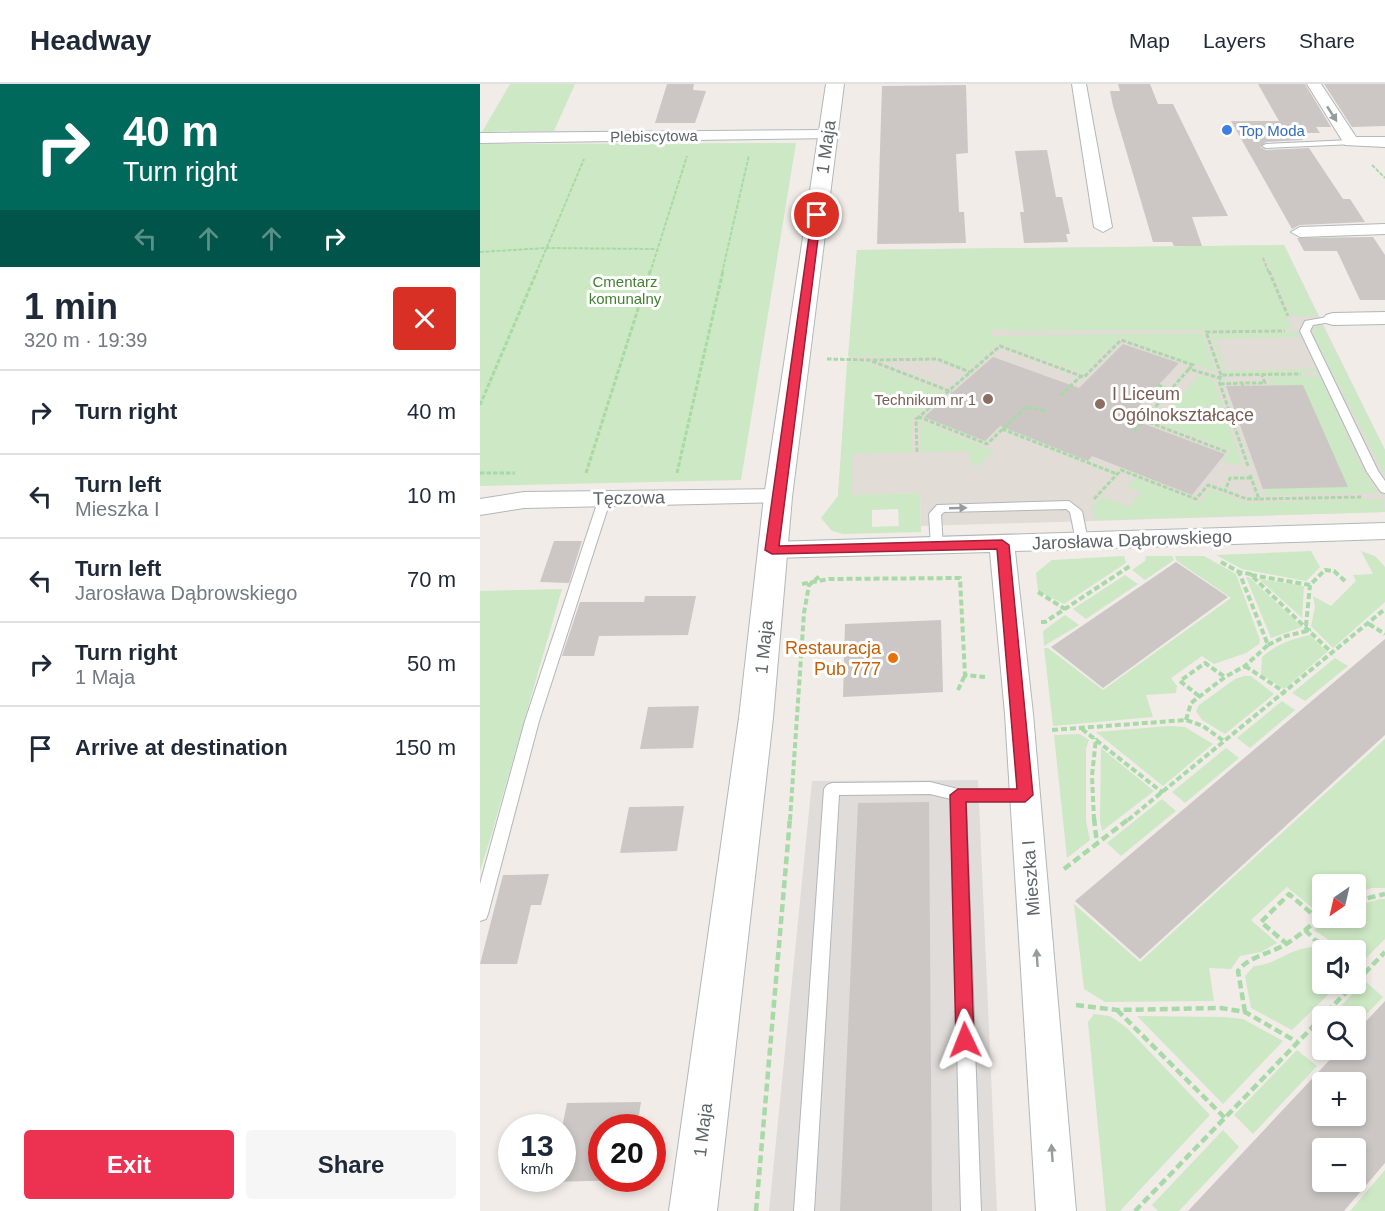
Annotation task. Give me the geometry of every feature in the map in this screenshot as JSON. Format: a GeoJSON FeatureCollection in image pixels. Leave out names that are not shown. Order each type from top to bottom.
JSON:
{"type":"FeatureCollection","features":[{"type":"Feature","properties":{"kind":"street","name":"1 Maja"},"geometry":{"type":"LineString","coordinates":[[693,1211],[756,718],[778,497],[835,84]]}},
{"type":"Feature","properties":{"kind":"street"},"geometry":{"type":"LineString","coordinates":[[1079,84],[1103,227]]}},
{"type":"Feature","properties":{"kind":"street"},"geometry":{"type":"LineString","coordinates":[[1314,84],[1351,142],[1385,142]]}},
{"type":"Feature","properties":{"kind":"street","name":"Plebiscytowa"},"geometry":{"type":"LineString","coordinates":[[480,138],[828,135]]}},
{"type":"Feature","properties":{"kind":"street"},"geometry":{"type":"LineString","coordinates":[[1300,232],[1385,230]]}},
{"type":"Feature","properties":{"kind":"street"},"geometry":{"type":"LineString","coordinates":[[1333,319],[1385,318]]}},
{"type":"Feature","properties":{"kind":"street","name":"Tęczowa"},"geometry":{"type":"LineString","coordinates":[[480,507],[514,500],[778,497]]}},
{"type":"Feature","properties":{"kind":"street","name":"Jarosława Dąbrowskiego"},"geometry":{"type":"LineString","coordinates":[[772,550],[1002,545],[1385,531]]}},
{"type":"Feature","properties":{"kind":"street","name":"Mieszka I"},"geometry":{"type":"LineString","coordinates":[[1002,545],[1025,795],[1056,1211]]}},
{"type":"Feature","properties":{"kind":"lane"},"geometry":{"type":"LineString","coordinates":[[1266,146],[1351,142]]}},
{"type":"Feature","properties":{"kind":"lane"},"geometry":{"type":"LineString","coordinates":[[1333,319],[1309,323],[1304,329],[1373,472],[1385,489]]}},
{"type":"Feature","properties":{"kind":"lane"},"geometry":{"type":"LineString","coordinates":[[480,914],[532,721],[605,498]]}},
{"type":"Feature","properties":{"kind":"lane"},"geometry":{"type":"LineString","coordinates":[[937,547],[935,514],[941,508],[1069,505],[1076,511],[1082,541]]}},
{"type":"Feature","properties":{"kind":"lane"},"geometry":{"type":"LineString","coordinates":[[804,1211],[832,789],[930,788],[958,795],[1025,795]]}},
{"type":"Feature","properties":{"kind":"lane"},"geometry":{"type":"LineString","coordinates":[[958,795],[971,1211]]}},
{"type":"Feature","properties":{"kind":"path"},"geometry":{"type":"LineString","coordinates":[[671,497],[753,135]]}},
{"type":"Feature","properties":{"kind":"path"},"geometry":{"type":"LineString","coordinates":[[480,405],[593,137]]}},
{"type":"Feature","properties":{"kind":"path"},"geometry":{"type":"LineString","coordinates":[[576,473],[588,473],[656,249],[690,147]]}},
{"type":"Feature","properties":{"kind":"path"},"geometry":{"type":"LineString","coordinates":[[1379,172],[1385,168]]}},
{"type":"Feature","properties":{"kind":"path"},"geometry":{"type":"LineString","coordinates":[[480,252],[546,248],[656,249]]}},
{"type":"Feature","properties":{"kind":"path"},"geometry":{"type":"LineString","coordinates":[[1263,258],[1290,320]]}},
{"type":"Feature","properties":{"kind":"path"},"geometry":{"type":"LineString","coordinates":[[1248,466],[1220,384],[1220,377],[1206,332],[1294,331]]}},
{"type":"Feature","properties":{"kind":"path"},"geometry":{"type":"LineString","coordinates":[[917,452],[916,419],[950,392],[1000,346],[1084,377],[1121,340],[1193,365],[1134,431]]}},
{"type":"Feature","properties":{"kind":"path"},"geometry":{"type":"LineString","coordinates":[[825,359],[937,359],[970,372]]}},
{"type":"Feature","properties":{"kind":"path"},"geometry":{"type":"LineString","coordinates":[[869,360],[950,392]]}},
{"type":"Feature","properties":{"kind":"path"},"geometry":{"type":"LineString","coordinates":[[1189,369],[1220,377],[1326,374]]}},
{"type":"Feature","properties":{"kind":"path"},"geometry":{"type":"LineString","coordinates":[[1220,384],[1265,383],[1262,375]]}},
{"type":"Feature","properties":{"kind":"path"},"geometry":{"type":"LineString","coordinates":[[1060,396],[1081,376]]}},
{"type":"Feature","properties":{"kind":"path"},"geometry":{"type":"LineString","coordinates":[[1158,385],[1170,390]]}},
{"type":"Feature","properties":{"kind":"path"},"geometry":{"type":"LineString","coordinates":[[919,417],[987,444],[1026,407],[1045,411]]}},
{"type":"Feature","properties":{"kind":"path"},"geometry":{"type":"LineString","coordinates":[[1143,420],[1227,452]]}},
{"type":"Feature","properties":{"kind":"path"},"geometry":{"type":"LineString","coordinates":[[1002,429],[1117,474]]}},
{"type":"Feature","properties":{"kind":"path"},"geometry":{"type":"LineString","coordinates":[[1088,506],[1121,470],[1196,499],[1208,485],[1247,499],[1369,496]]}},
{"type":"Feature","properties":{"kind":"path"},"geometry":{"type":"LineString","coordinates":[[480,473],[516,473]]}},
{"type":"Feature","properties":{"kind":"path"},"geometry":{"type":"LineString","coordinates":[[1225,491],[1230,478],[1251,476],[1259,499]]}},
{"type":"Feature","properties":{"kind":"path"},"geometry":{"type":"LineString","coordinates":[[1213,558],[1239,572],[1310,585]]}},
{"type":"Feature","properties":{"kind":"path"},"geometry":{"type":"LineString","coordinates":[[1035,622],[1045,622],[1131,565],[1133,560]]}},
{"type":"Feature","properties":{"kind":"path"},"geometry":{"type":"LineString","coordinates":[[1306,626],[1310,585],[1325,570],[1334,571],[1345,581]]}},
{"type":"Feature","properties":{"kind":"path"},"geometry":{"type":"LineString","coordinates":[[756,1211],[786,871],[804,613],[809,585],[826,571]]}},
{"type":"Feature","properties":{"kind":"path"},"geometry":{"type":"LineString","coordinates":[[1239,572],[1268,645]]}},
{"type":"Feature","properties":{"kind":"path"},"geometry":{"type":"LineString","coordinates":[[1250,574],[1311,630],[1333,654]]}},
{"type":"Feature","properties":{"kind":"path"},"geometry":{"type":"LineString","coordinates":[[801,584],[813,581],[960,578],[965,674],[958,690]]}},
{"type":"Feature","properties":{"kind":"path"},"geometry":{"type":"LineString","coordinates":[[1033,591],[1043,594],[1065,609]]}},
{"type":"Feature","properties":{"kind":"path"},"geometry":{"type":"LineString","coordinates":[[1060,871],[1163,793],[1385,609]]}},
{"type":"Feature","properties":{"kind":"path"},"geometry":{"type":"LineString","coordinates":[[1369,624],[1385,634]]}},
{"type":"Feature","properties":{"kind":"path"},"geometry":{"type":"LineString","coordinates":[[1186,720],[1191,703],[1245,666],[1268,645],[1286,636],[1311,630]]}},
{"type":"Feature","properties":{"kind":"path"},"geometry":{"type":"LineString","coordinates":[[1199,696],[1179,681],[1205,663],[1226,677]]}},
{"type":"Feature","properties":{"kind":"path"},"geometry":{"type":"LineString","coordinates":[[1245,666],[1286,693]]}},
{"type":"Feature","properties":{"kind":"path"},"geometry":{"type":"LineString","coordinates":[[965,674],[992,678]]}},
{"type":"Feature","properties":{"kind":"path"},"geometry":{"type":"LineString","coordinates":[[1045,730],[1186,720],[1203,726],[1225,742]]}},
{"type":"Feature","properties":{"kind":"path"},"geometry":{"type":"LineString","coordinates":[[1082,729],[1163,793]]}},
{"type":"Feature","properties":{"kind":"path"},"geometry":{"type":"LineString","coordinates":[[1096,738],[1092,751],[1093,821],[1097,844]]}},
{"type":"Feature","properties":{"kind":"path"},"geometry":{"type":"LineString","coordinates":[[1288,945],[1261,922],[1289,894],[1312,911]]}},
{"type":"Feature","properties":{"kind":"path"},"geometry":{"type":"LineString","coordinates":[[1366,899],[1385,894]]}},
{"type":"Feature","properties":{"kind":"path"},"geometry":{"type":"LineString","coordinates":[[1245,1012],[1238,971],[1245,961],[1265,957],[1288,945],[1312,924]]}},
{"type":"Feature","properties":{"kind":"path"},"geometry":{"type":"LineString","coordinates":[[1305,930],[1315,940]]}},
{"type":"Feature","properties":{"kind":"path"},"geometry":{"type":"LineString","coordinates":[[1366,972],[1385,952]]}},
{"type":"Feature","properties":{"kind":"path"},"geometry":{"type":"LineString","coordinates":[[1135,1211],[1344,994]]}},
{"type":"Feature","properties":{"kind":"path"},"geometry":{"type":"LineString","coordinates":[[1075,1005],[1117,1010],[1221,1008],[1245,1012],[1297,1042]]}},
{"type":"Feature","properties":{"kind":"path"},"geometry":{"type":"LineString","coordinates":[[1117,1010],[1225,1118]]}},
{"type":"Feature","properties":{"kind":"shaded area"},"geometry":{"type":"Polygon","coordinates":[[[1284,245],[1385,450],[1385,512],[921,526],[920,493],[838,496],[857,250],[1284,245]]]}},
{"type":"Feature","properties":{"kind":"shaded area"},"geometry":{"type":"Polygon","coordinates":[[[978,780],[997,1211],[769,1211],[812,781],[978,780]]]}},
{"type":"Feature","properties":{"kind":"green space"},"geometry":{"type":"Polygon","coordinates":[[[510,84],[575,84],[554,131],[482,132],[510,84]]]}},
{"type":"Feature","properties":{"kind":"green space","name":"Cmentarz komunalny"},"geometry":{"type":"Polygon","coordinates":[[[796,143],[741,480],[480,486],[480,144],[796,143]]]}},
{"type":"Feature","properties":{"kind":"green space"},"geometry":{"type":"Polygon","coordinates":[[[1284,245],[1318,316],[1292,316],[1266,258],[1261,258],[1292,329],[1020,331],[991,329],[992,336],[1202,333],[1216,372],[1120,337],[1083,373],[999,343],[969,369],[937,357],[848,356],[857,250],[1284,245]]]}},
{"type":"Feature","properties":{"kind":"green space"},"geometry":{"type":"Polygon","coordinates":[[[1322,325],[1385,450],[1385,475],[1313,335],[1313,328],[1322,325]]]}},
{"type":"Feature","properties":{"kind":"green space"},"geometry":{"type":"Polygon","coordinates":[[[1300,333],[1301,337],[1216,339],[1227,371],[1316,369],[1318,372],[1225,373],[1211,334],[1300,333]]]}},
{"type":"Feature","properties":{"kind":"green space"},"geometry":{"type":"Polygon","coordinates":[[[847,362],[865,362],[943,392],[912,419],[912,452],[852,454],[852,495],[920,493],[921,532],[843,534],[832,531],[821,518],[838,496],[847,362]],[[898,509],[872,510],[872,527],[899,526],[898,509]]]}},
{"type":"Feature","properties":{"kind":"green space"},"geometry":{"type":"Polygon","coordinates":[[[1199,376],[1213,379],[1242,465],[1222,462],[1231,450],[1157,422],[1199,376]]]}},
{"type":"Feature","properties":{"kind":"green space"},"geometry":{"type":"Polygon","coordinates":[[[1320,376],[1361,466],[1378,493],[1266,495],[1263,489],[1272,386],[1269,377],[1320,376]]]}},
{"type":"Feature","properties":{"kind":"green space"},"geometry":{"type":"Polygon","coordinates":[[[920,421],[994,451],[979,465],[971,465],[969,451],[921,452],[920,421]]]}},
{"type":"Feature","properties":{"kind":"green space"},"geometry":{"type":"Polygon","coordinates":[[[1135,478],[1199,503],[1210,489],[1246,503],[1382,499],[1385,512],[1095,520],[1092,507],[1102,497],[1129,507],[1141,492],[1127,487],[1135,478]]]}},
{"type":"Feature","properties":{"kind":"green space"},"geometry":{"type":"Polygon","coordinates":[[[1311,551],[1320,567],[1306,581],[1242,569],[1216,555],[1311,551]]]}},
{"type":"Feature","properties":{"kind":"green space"},"geometry":{"type":"Polygon","coordinates":[[[1361,551],[1375,556],[1385,567],[1385,602],[1333,648],[1311,626],[1315,607],[1313,596],[1331,606],[1356,581],[1353,575],[1373,574],[1361,551]]]}},
{"type":"Feature","properties":{"kind":"green space"},"geometry":{"type":"Polygon","coordinates":[[[1124,556],[1126,563],[1064,604],[1038,591],[1036,573],[1052,560],[1124,556]]]}},
{"type":"Feature","properties":{"kind":"green space"},"geometry":{"type":"Polygon","coordinates":[[[1146,556],[1172,556],[1174,560],[1145,580],[1132,570],[1145,561],[1146,556]]]}},
{"type":"Feature","properties":{"kind":"green space"},"geometry":{"type":"Polygon","coordinates":[[[1175,556],[1204,556],[1236,574],[1260,640],[1259,644],[1246,653],[1214,664],[1202,656],[1171,678],[1177,686],[1176,693],[1146,695],[1153,717],[1053,726],[1044,648],[1048,648],[1103,690],[1231,598],[1177,561],[1175,556]]]}},
{"type":"Feature","properties":{"kind":"green space"},"geometry":{"type":"Polygon","coordinates":[[[1125,575],[1138,584],[1086,619],[1073,609],[1125,575]]]}},
{"type":"Feature","properties":{"kind":"green space"},"geometry":{"type":"Polygon","coordinates":[[[1246,577],[1249,577],[1302,627],[1271,638],[1246,577]]]}},
{"type":"Feature","properties":{"kind":"green space"},"geometry":{"type":"Polygon","coordinates":[[[1259,579],[1304,586],[1302,618],[1259,579]]]}},
{"type":"Feature","properties":{"kind":"green space"},"geometry":{"type":"Polygon","coordinates":[[[562,589],[491,836],[480,871],[480,591],[562,589]]]}},
{"type":"Feature","properties":{"kind":"green space"},"geometry":{"type":"Polygon","coordinates":[[[1065,615],[1079,625],[1044,646],[1043,631],[1065,615]]]}},
{"type":"Feature","properties":{"kind":"green space"},"geometry":{"type":"Polygon","coordinates":[[[1310,635],[1327,652],[1284,689],[1261,674],[1262,657],[1268,652],[1284,643],[1310,635]]]}},
{"type":"Feature","properties":{"kind":"green space"},"geometry":{"type":"Polygon","coordinates":[[[1335,658],[1348,666],[1305,701],[1292,693],[1335,658]]]}},
{"type":"Feature","properties":{"kind":"green space"},"geometry":{"type":"Polygon","coordinates":[[[1251,676],[1274,694],[1225,734],[1202,720],[1196,711],[1199,705],[1235,679],[1251,676]]]}},
{"type":"Feature","properties":{"kind":"green space"},"geometry":{"type":"Polygon","coordinates":[[[1282,701],[1295,710],[1250,748],[1237,738],[1282,701]]]}},
{"type":"Feature","properties":{"kind":"green space"},"geometry":{"type":"Polygon","coordinates":[[[1169,726],[1185,727],[1213,744],[1163,786],[1096,732],[1169,726]]]}},
{"type":"Feature","properties":{"kind":"green space"},"geometry":{"type":"Polygon","coordinates":[[[1080,734],[1089,740],[1086,749],[1086,821],[1090,840],[1067,858],[1054,735],[1080,734]]]}},
{"type":"Feature","properties":{"kind":"green space"},"geometry":{"type":"Polygon","coordinates":[[[1385,739],[1385,888],[1366,890],[1366,874],[1312,874],[1312,908],[1287,887],[1251,920],[1277,943],[1261,952],[1240,956],[1231,969],[1209,968],[1214,1001],[1105,1002],[1084,989],[1074,904],[1140,962],[1385,739]]]}},
{"type":"Feature","properties":{"kind":"green space"},"geometry":{"type":"Polygon","coordinates":[[[1101,748],[1154,791],[1102,831],[1100,820],[1101,748]]]}},
{"type":"Feature","properties":{"kind":"green space"},"geometry":{"type":"Polygon","coordinates":[[[1226,748],[1239,758],[1185,803],[1172,792],[1226,748]]]}},
{"type":"Feature","properties":{"kind":"green space"},"geometry":{"type":"Polygon","coordinates":[[[1162,799],[1176,811],[1121,856],[1107,843],[1162,799]]]}},
{"type":"Feature","properties":{"kind":"green space"},"geometry":{"type":"Polygon","coordinates":[[[1385,899],[1385,939],[1366,958],[1366,940],[1329,940],[1314,930],[1316,928],[1366,928],[1366,903],[1385,899]]]}},
{"type":"Feature","properties":{"kind":"green space"},"geometry":{"type":"Polygon","coordinates":[[[1312,947],[1312,994],[1329,994],[1317,1006],[1312,1006],[1312,1010],[1292,1030],[1251,1008],[1245,976],[1254,966],[1312,947]]]}},
{"type":"Feature","properties":{"kind":"green space"},"geometry":{"type":"Polygon","coordinates":[[[1366,982],[1383,997],[1366,1015],[1366,1006],[1341,1006],[1352,994],[1366,994],[1366,982]]]}},
{"type":"Feature","properties":{"kind":"green space"},"geometry":{"type":"Polygon","coordinates":[[[1094,1014],[1110,1016],[1127,1028],[1210,1115],[1120,1211],[1106,1211],[1088,1022],[1094,1014]]]}},
{"type":"Feature","properties":{"kind":"green space"},"geometry":{"type":"Polygon","coordinates":[[[1137,1016],[1243,1019],[1283,1041],[1223,1104],[1137,1016]]]}},
{"type":"Feature","properties":{"kind":"green space"},"geometry":{"type":"Polygon","coordinates":[[[1297,1050],[1317,1066],[1253,1134],[1234,1115],[1297,1050]]]}},
{"type":"Feature","properties":{"kind":"green space"},"geometry":{"type":"Polygon","coordinates":[[[1223,1130],[1239,1147],[1179,1211],[1158,1211],[1152,1205],[1223,1130]]]}},
{"type":"Feature","properties":{"kind":"green space"},"geometry":{"type":"Polygon","coordinates":[[[1385,1170],[1385,1211],[1350,1211],[1385,1170]]]}},
{"type":"Feature","properties":{"kind":"building"},"geometry":{"type":"Polygon","coordinates":[[[667,84],[694,84],[693,90],[706,91],[695,123],[655,123],[667,84]]]}},
{"type":"Feature","properties":{"kind":"building"},"geometry":{"type":"Polygon","coordinates":[[[1118,84],[1150,84],[1158,104],[1173,104],[1228,216],[1192,217],[1202,246],[1174,246],[1172,242],[1153,242],[1113,106],[1110,91],[1120,91],[1118,84]]]}},
{"type":"Feature","properties":{"kind":"building"},"geometry":{"type":"Polygon","coordinates":[[[1258,84],[1305,84],[1331,127],[1316,127],[1320,133],[1299,133],[1303,140],[1266,142],[1260,147],[1266,150],[1309,148],[1343,199],[1350,199],[1365,222],[1300,225],[1292,229],[1231,121],[1279,121],[1258,84]]]}},
{"type":"Feature","properties":{"kind":"building"},"geometry":{"type":"Polygon","coordinates":[[[1324,84],[1385,84],[1385,126],[1352,127],[1324,84]]]}},
{"type":"Feature","properties":{"kind":"building"},"geometry":{"type":"Polygon","coordinates":[[[966,85],[968,153],[956,154],[959,212],[964,212],[966,243],[877,244],[882,86],[966,85]]]}},
{"type":"Feature","properties":{"kind":"building"},"geometry":{"type":"Polygon","coordinates":[[[1047,150],[1056,197],[1062,197],[1070,234],[1066,234],[1068,242],[1024,243],[1020,212],[1024,212],[1015,151],[1047,150]]]}},
{"type":"Feature","properties":{"kind":"building"},"geometry":{"type":"Polygon","coordinates":[[[1373,237],[1385,255],[1385,300],[1360,300],[1337,251],[1304,251],[1297,238],[1373,237]]]}},
{"type":"Feature","properties":{"kind":"building"},"geometry":{"type":"Polygon","coordinates":[[[1123,344],[1179,363],[1128,418],[1225,454],[1192,495],[1092,456],[1088,461],[1000,426],[985,441],[924,417],[993,357],[1079,388],[1123,344]]]}},
{"type":"Feature","properties":{"kind":"building"},"geometry":{"type":"Polygon","coordinates":[[[1303,385],[1348,487],[1263,489],[1226,386],[1303,385]]]}},
{"type":"Feature","properties":{"kind":"building"},"geometry":{"type":"Polygon","coordinates":[[[554,541],[582,541],[569,583],[540,582],[554,541]]]}},
{"type":"Feature","properties":{"kind":"building"},"geometry":{"type":"Polygon","coordinates":[[[1176,562],[1228,597],[1103,688],[1051,647],[1176,562]]]}},
{"type":"Feature","properties":{"kind":"building"},"geometry":{"type":"Polygon","coordinates":[[[645,596],[696,596],[688,635],[599,636],[594,656],[562,656],[580,602],[644,602],[645,596]]]}},
{"type":"Feature","properties":{"kind":"building","name":"Restauracja Pub 777"},"geometry":{"type":"Polygon","coordinates":[[[941,620],[943,692],[843,697],[845,624],[941,620]]]}},
{"type":"Feature","properties":{"kind":"building"},"geometry":{"type":"Polygon","coordinates":[[[1385,639],[1385,735],[1140,959],[1075,901],[1385,639]]]}},
{"type":"Feature","properties":{"kind":"building"},"geometry":{"type":"Polygon","coordinates":[[[699,706],[693,748],[640,749],[648,707],[699,706]]]}},
{"type":"Feature","properties":{"kind":"building"},"geometry":{"type":"Polygon","coordinates":[[[929,802],[932,1211],[840,1211],[858,803],[929,802]]]}},
{"type":"Feature","properties":{"kind":"building"},"geometry":{"type":"Polygon","coordinates":[[[684,806],[677,851],[620,853],[629,807],[684,806]]]}},
{"type":"Feature","properties":{"kind":"building"},"geometry":{"type":"Polygon","coordinates":[[[549,874],[541,905],[531,905],[517,964],[480,964],[503,875],[549,874]]]}},
{"type":"Feature","properties":{"kind":"building"},"geometry":{"type":"Polygon","coordinates":[[[1385,1001],[1385,1163],[1366,1185],[1366,1138],[1312,1138],[1312,1192],[1360,1192],[1344,1211],[1188,1211],[1312,1079],[1312,1126],[1366,1126],[1366,1072],[1318,1072],[1330,1060],[1366,1060],[1366,1021],[1385,1001]]]}},
{"type":"Feature","properties":{"kind":"building"},"geometry":{"type":"Polygon","coordinates":[[[641,1102],[639,1114],[588,1114],[588,1181],[576,1181],[576,1114],[565,1114],[567,1103],[641,1102]]]}},
{"type":"Feature","properties":{"kind":"place","name":"Top Moda"},"geometry":{"type":"Point","coordinates":[1227,130]}},
{"type":"Feature","properties":{"kind":"place","name":"Technikum nr 1"},"geometry":{"type":"Point","coordinates":[988,399]}},
{"type":"Feature","properties":{"kind":"place","name":"I Liceum Ogólnokształcące"},"geometry":{"type":"Point","coordinates":[1100,404]}},
{"type":"Feature","properties":{"kind":"place","name":"Restauracja Pub 777"},"geometry":{"type":"Point","coordinates":[893,658]}},
{"type":"Feature","properties":{"kind":"route"},"geometry":{"type":"LineString","coordinates":[[817,215],[772,550],[1002,545],[1025,795],[958,795],[965,1040]]}}]}
